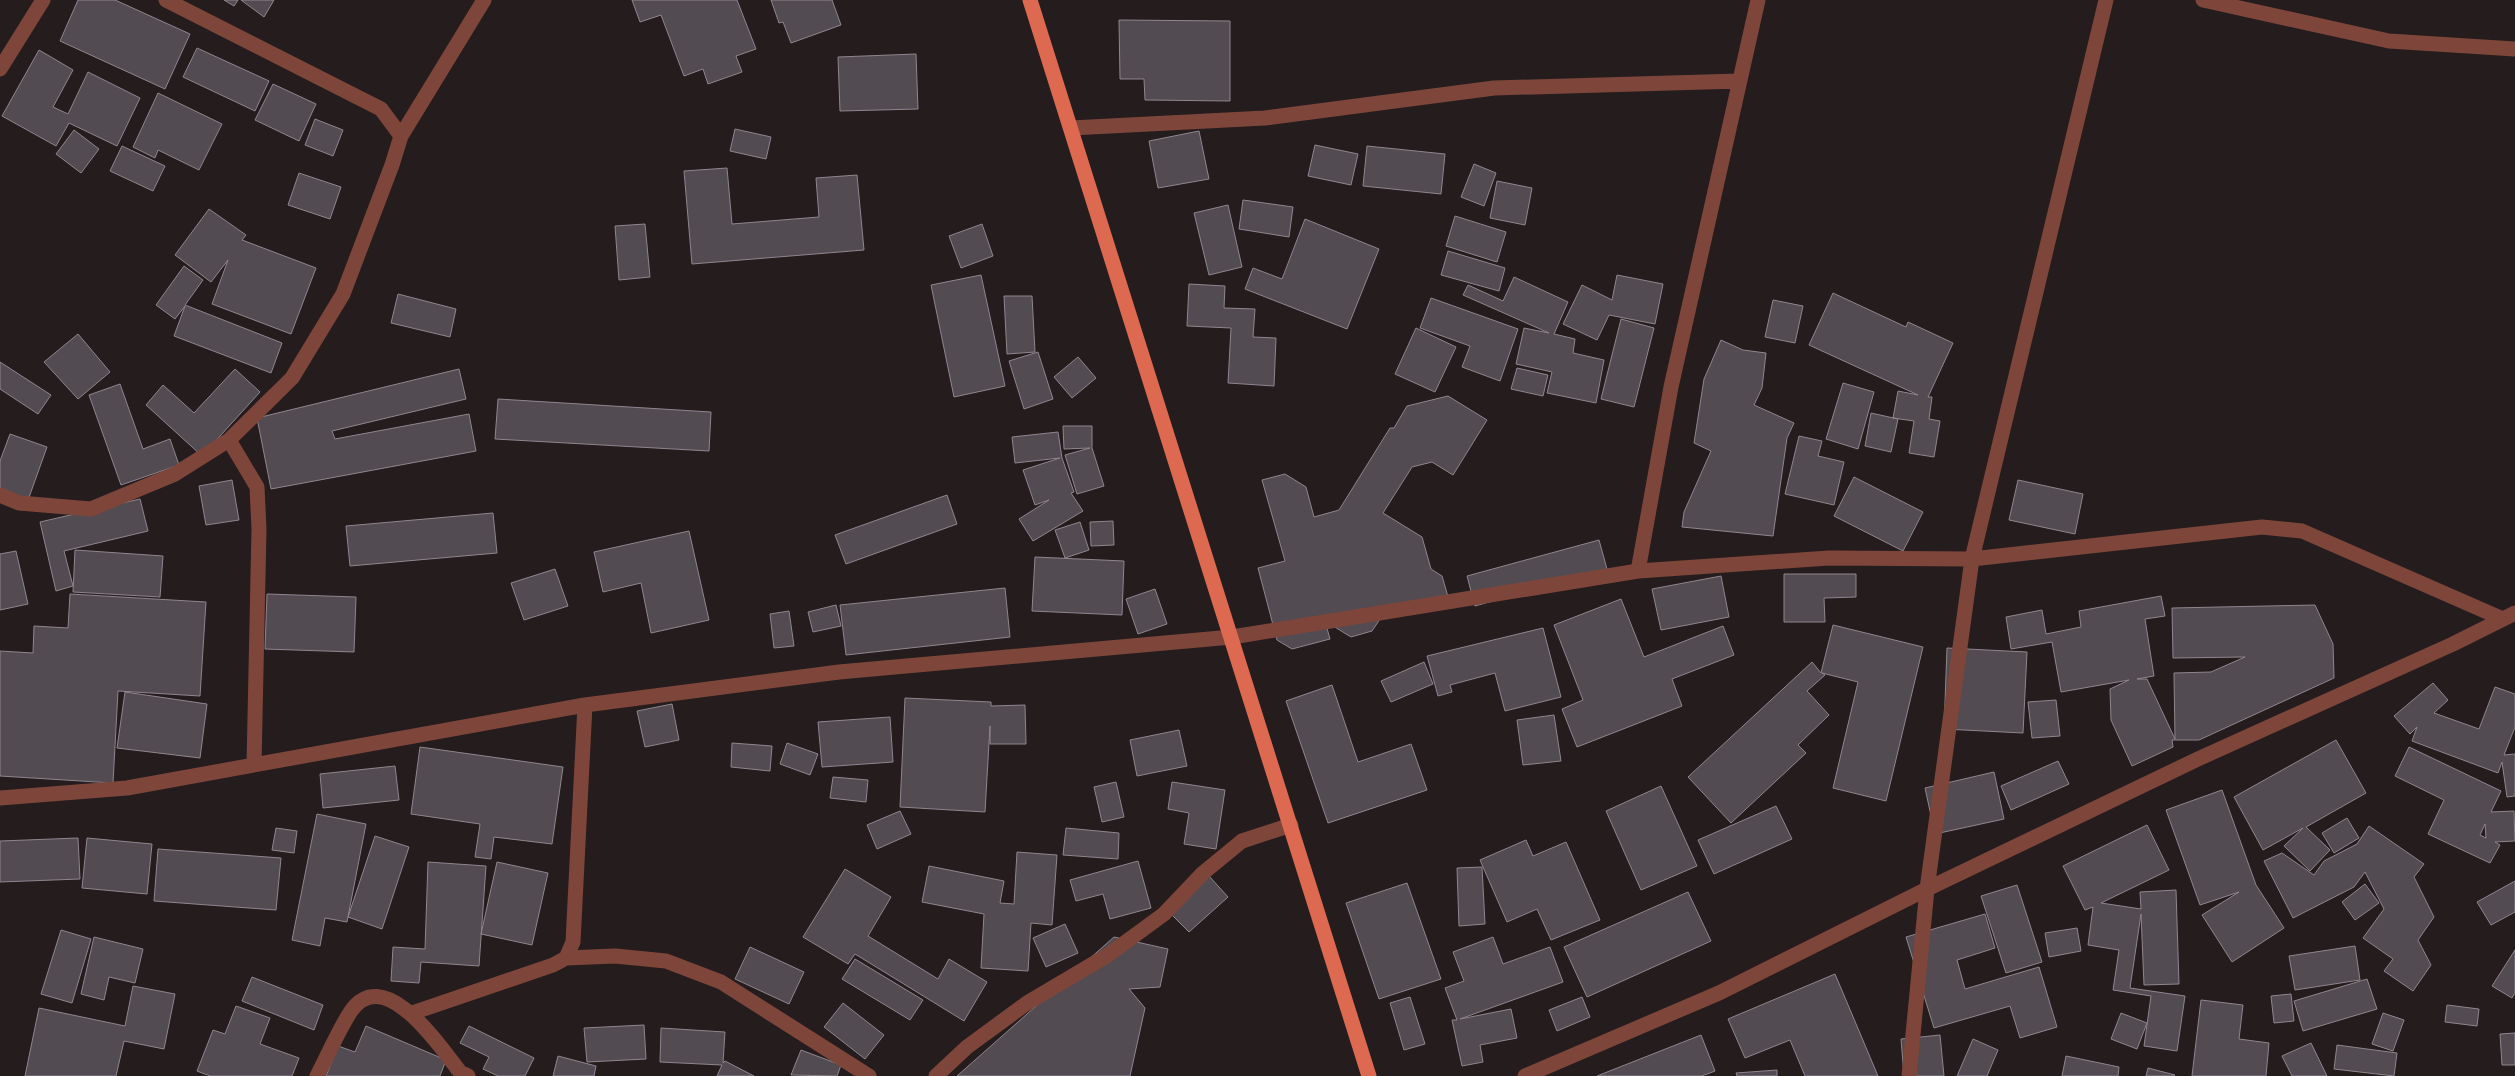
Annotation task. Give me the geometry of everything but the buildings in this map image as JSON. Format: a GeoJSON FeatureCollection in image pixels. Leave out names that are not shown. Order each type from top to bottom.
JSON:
{"type":"FeatureCollection","features":[{"type":"Feature","properties":{"kind":"main road"},"geometry":{"type":"LineString","coordinates":[[1030,0],[1369,1076]]}},
{"type":"Feature","properties":{"kind":"street"},"geometry":{"type":"LineString","coordinates":[[0,69],[43,0]]}},
{"type":"Feature","properties":{"kind":"street"},"geometry":{"type":"LineString","coordinates":[[166,0],[381,109],[401,136]]}},
{"type":"Feature","properties":{"kind":"street"},"geometry":{"type":"LineString","coordinates":[[0,495],[19,503],[91,509],[175,474],[229,440],[292,378],[343,294],[392,165],[401,136],[484,0]]}},
{"type":"Feature","properties":{"kind":"street"},"geometry":{"type":"LineString","coordinates":[[1638,571],[1671,387],[1758,0]]}},
{"type":"Feature","properties":{"kind":"street"},"geometry":{"type":"LineString","coordinates":[[1909,1076],[1927,889],[1972,559],[2106,0]]}},
{"type":"Feature","properties":{"kind":"street"},"geometry":{"type":"LineString","coordinates":[[2203,0],[2389,41],[2515,49]]}},
{"type":"Feature","properties":{"kind":"street"},"geometry":{"type":"LineString","coordinates":[[1071,128],[1265,118],[1494,88],[1739,81]]}},
{"type":"Feature","properties":{"kind":"street"},"geometry":{"type":"LineString","coordinates":[[229,440],[257,488],[259,529],[254,765]]}},
{"type":"Feature","properties":{"kind":"street"},"geometry":{"type":"LineString","coordinates":[[0,798],[127,788],[585,705],[839,672],[1232,637],[1638,571],[1829,558],[1972,559],[2262,527],[2302,531],[2509,616]]}},
{"type":"Feature","properties":{"kind":"street"},"geometry":{"type":"LineString","coordinates":[[1526,1076],[1719,993],[1927,889],[2200,758],[2453,644],[2509,616]]}},
{"type":"Feature","properties":{"kind":"street"},"geometry":{"type":"LineString","coordinates":[[566,958],[573,942],[585,705]]}},
{"type":"Feature","properties":{"kind":"street"},"geometry":{"type":"LineString","coordinates":[[936,1076],[967,1047],[1027,1003],[1108,955],[1164,914],[1203,873],[1242,841],[1291,825]]}},
{"type":"Feature","properties":{"kind":"street"},"geometry":{"type":"LineString","coordinates":[[412,1013],[553,965],[566,958],[615,956],[666,961],[721,982],[869,1076]]}},
{"type":"Feature","properties":{"kind":"street"},"geometry":{"type":"LineString","coordinates":[[318,1076],[352,1010],[364,999],[384,997],[412,1013],[460,1072],[468,1076]]}}]}
